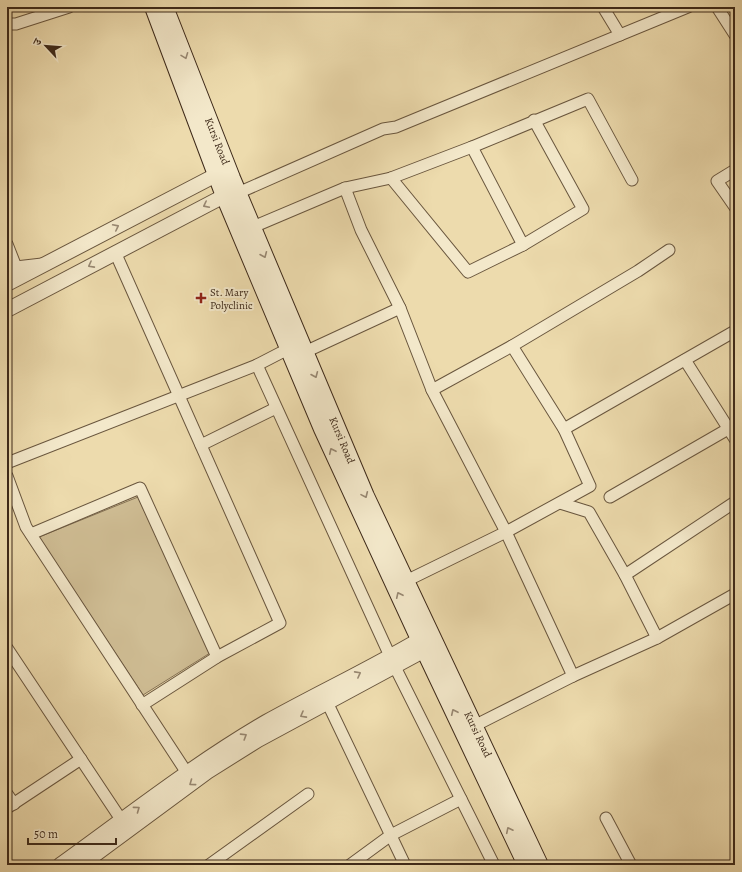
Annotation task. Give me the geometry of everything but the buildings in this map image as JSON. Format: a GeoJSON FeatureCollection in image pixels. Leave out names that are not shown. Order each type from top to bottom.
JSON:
{"type":"FeatureCollection","features":[{"type":"Feature","properties":{"kind":"main road","name":"Kursi Road"},"geometry":{"type":"LineString","coordinates":[[153,7],[171,39],[231,189],[288,349],[322,429],[428,642],[474,726],[540,865]]}},
{"type":"Feature","properties":{"kind":"main road","name":"Kursi Road"},"geometry":{"type":"LineString","coordinates":[[165,7],[171,39],[216,175],[231,189],[253,227],[366,496],[406,581],[428,642],[526,865]]}},
{"type":"Feature","properties":{"kind":"street"},"geometry":{"type":"LineString","coordinates":[[7,24],[16,24],[69,7]]}},
{"type":"Feature","properties":{"kind":"street"},"geometry":{"type":"LineString","coordinates":[[603,7],[620,35]]}},
{"type":"Feature","properties":{"kind":"street"},"geometry":{"type":"LineString","coordinates":[[7,310],[231,189],[383,129],[396,127],[688,7]]}},
{"type":"Feature","properties":{"kind":"street"},"geometry":{"type":"LineString","coordinates":[[717,7],[734,30]]}},
{"type":"Feature","properties":{"kind":"street"},"geometry":{"type":"LineString","coordinates":[[253,227],[345,188],[390,178],[472,147],[534,120],[588,99],[632,180]]}},
{"type":"Feature","properties":{"kind":"street"},"geometry":{"type":"LineString","coordinates":[[390,178],[468,272],[523,246],[582,209],[534,120]]}},
{"type":"Feature","properties":{"kind":"street"},"geometry":{"type":"LineString","coordinates":[[472,147],[523,246]]}},
{"type":"Feature","properties":{"kind":"street"},"geometry":{"type":"LineString","coordinates":[[735,170],[717,181],[735,207]]}},
{"type":"Feature","properties":{"kind":"street"},"geometry":{"type":"LineString","coordinates":[[7,284],[216,175]]}},
{"type":"Feature","properties":{"kind":"street"},"geometry":{"type":"LineString","coordinates":[[345,188],[361,230],[400,308],[432,390],[506,532],[573,676]]}},
{"type":"Feature","properties":{"kind":"street"},"geometry":{"type":"LineString","coordinates":[[7,244],[11,269],[46,263]]}},
{"type":"Feature","properties":{"kind":"street"},"geometry":{"type":"LineString","coordinates":[[432,390],[512,346],[638,271],[669,250]]}},
{"type":"Feature","properties":{"kind":"street"},"geometry":{"type":"LineString","coordinates":[[115,252],[280,623],[217,657],[142,705]]}},
{"type":"Feature","properties":{"kind":"street"},"geometry":{"type":"LineString","coordinates":[[305,352],[400,308]]}},
{"type":"Feature","properties":{"kind":"street"},"geometry":{"type":"LineString","coordinates":[[564,430],[735,331]]}},
{"type":"Feature","properties":{"kind":"street"},"geometry":{"type":"LineString","coordinates":[[406,581],[506,532],[590,486],[564,430],[512,346]]}},
{"type":"Feature","properties":{"kind":"street"},"geometry":{"type":"LineString","coordinates":[[7,462],[257,365],[288,349]]}},
{"type":"Feature","properties":{"kind":"street"},"geometry":{"type":"LineString","coordinates":[[685,360],[732,427],[735,439]]}},
{"type":"Feature","properties":{"kind":"street"},"geometry":{"type":"LineString","coordinates":[[257,365],[393,662],[494,865]]}},
{"type":"Feature","properties":{"kind":"street"},"geometry":{"type":"LineString","coordinates":[[201,446],[276,408]]}},
{"type":"Feature","properties":{"kind":"street"},"geometry":{"type":"LineString","coordinates":[[610,497],[732,427]]}},
{"type":"Feature","properties":{"kind":"street"},"geometry":{"type":"LineString","coordinates":[[7,476],[26,527],[187,773]]}},
{"type":"Feature","properties":{"kind":"street"},"geometry":{"type":"LineString","coordinates":[[31,534],[140,488],[217,657]]}},
{"type":"Feature","properties":{"kind":"street"},"geometry":{"type":"LineString","coordinates":[[625,575],[735,502]]}},
{"type":"Feature","properties":{"kind":"street"},"geometry":{"type":"LineString","coordinates":[[560,503],[589,512],[625,575],[657,638]]}},
{"type":"Feature","properties":{"kind":"street"},"geometry":{"type":"LineString","coordinates":[[474,726],[573,676],[657,638],[735,594]]}},
{"type":"Feature","properties":{"kind":"street"},"geometry":{"type":"LineString","coordinates":[[60,865],[258,740],[327,702],[428,642]]}},
{"type":"Feature","properties":{"kind":"street"},"geometry":{"type":"LineString","coordinates":[[7,648],[125,825]]}},
{"type":"Feature","properties":{"kind":"street"},"geometry":{"type":"LineString","coordinates":[[81,865],[125,825],[187,773],[266,722],[393,662]]}},
{"type":"Feature","properties":{"kind":"street"},"geometry":{"type":"LineString","coordinates":[[327,702],[405,865]]}},
{"type":"Feature","properties":{"kind":"street"},"geometry":{"type":"LineString","coordinates":[[7,794],[10,806],[81,759]]}},
{"type":"Feature","properties":{"kind":"street"},"geometry":{"type":"LineString","coordinates":[[209,865],[308,794]]}},
{"type":"Feature","properties":{"kind":"street"},"geometry":{"type":"LineString","coordinates":[[350,865],[391,835],[461,799]]}},
{"type":"Feature","properties":{"kind":"street"},"geometry":{"type":"LineString","coordinates":[[606,818],[631,865]]}},
{"type":"Feature","properties":{"kind":"shaded area"},"geometry":{"type":"Polygon","coordinates":[[[138,497],[210,653],[143,695],[39,537],[138,497]]]}},
{"type":"Feature","properties":{"kind":"place","name":"St. Mary Polyclinic"},"geometry":{"type":"Point","coordinates":[201,298]}}]}
